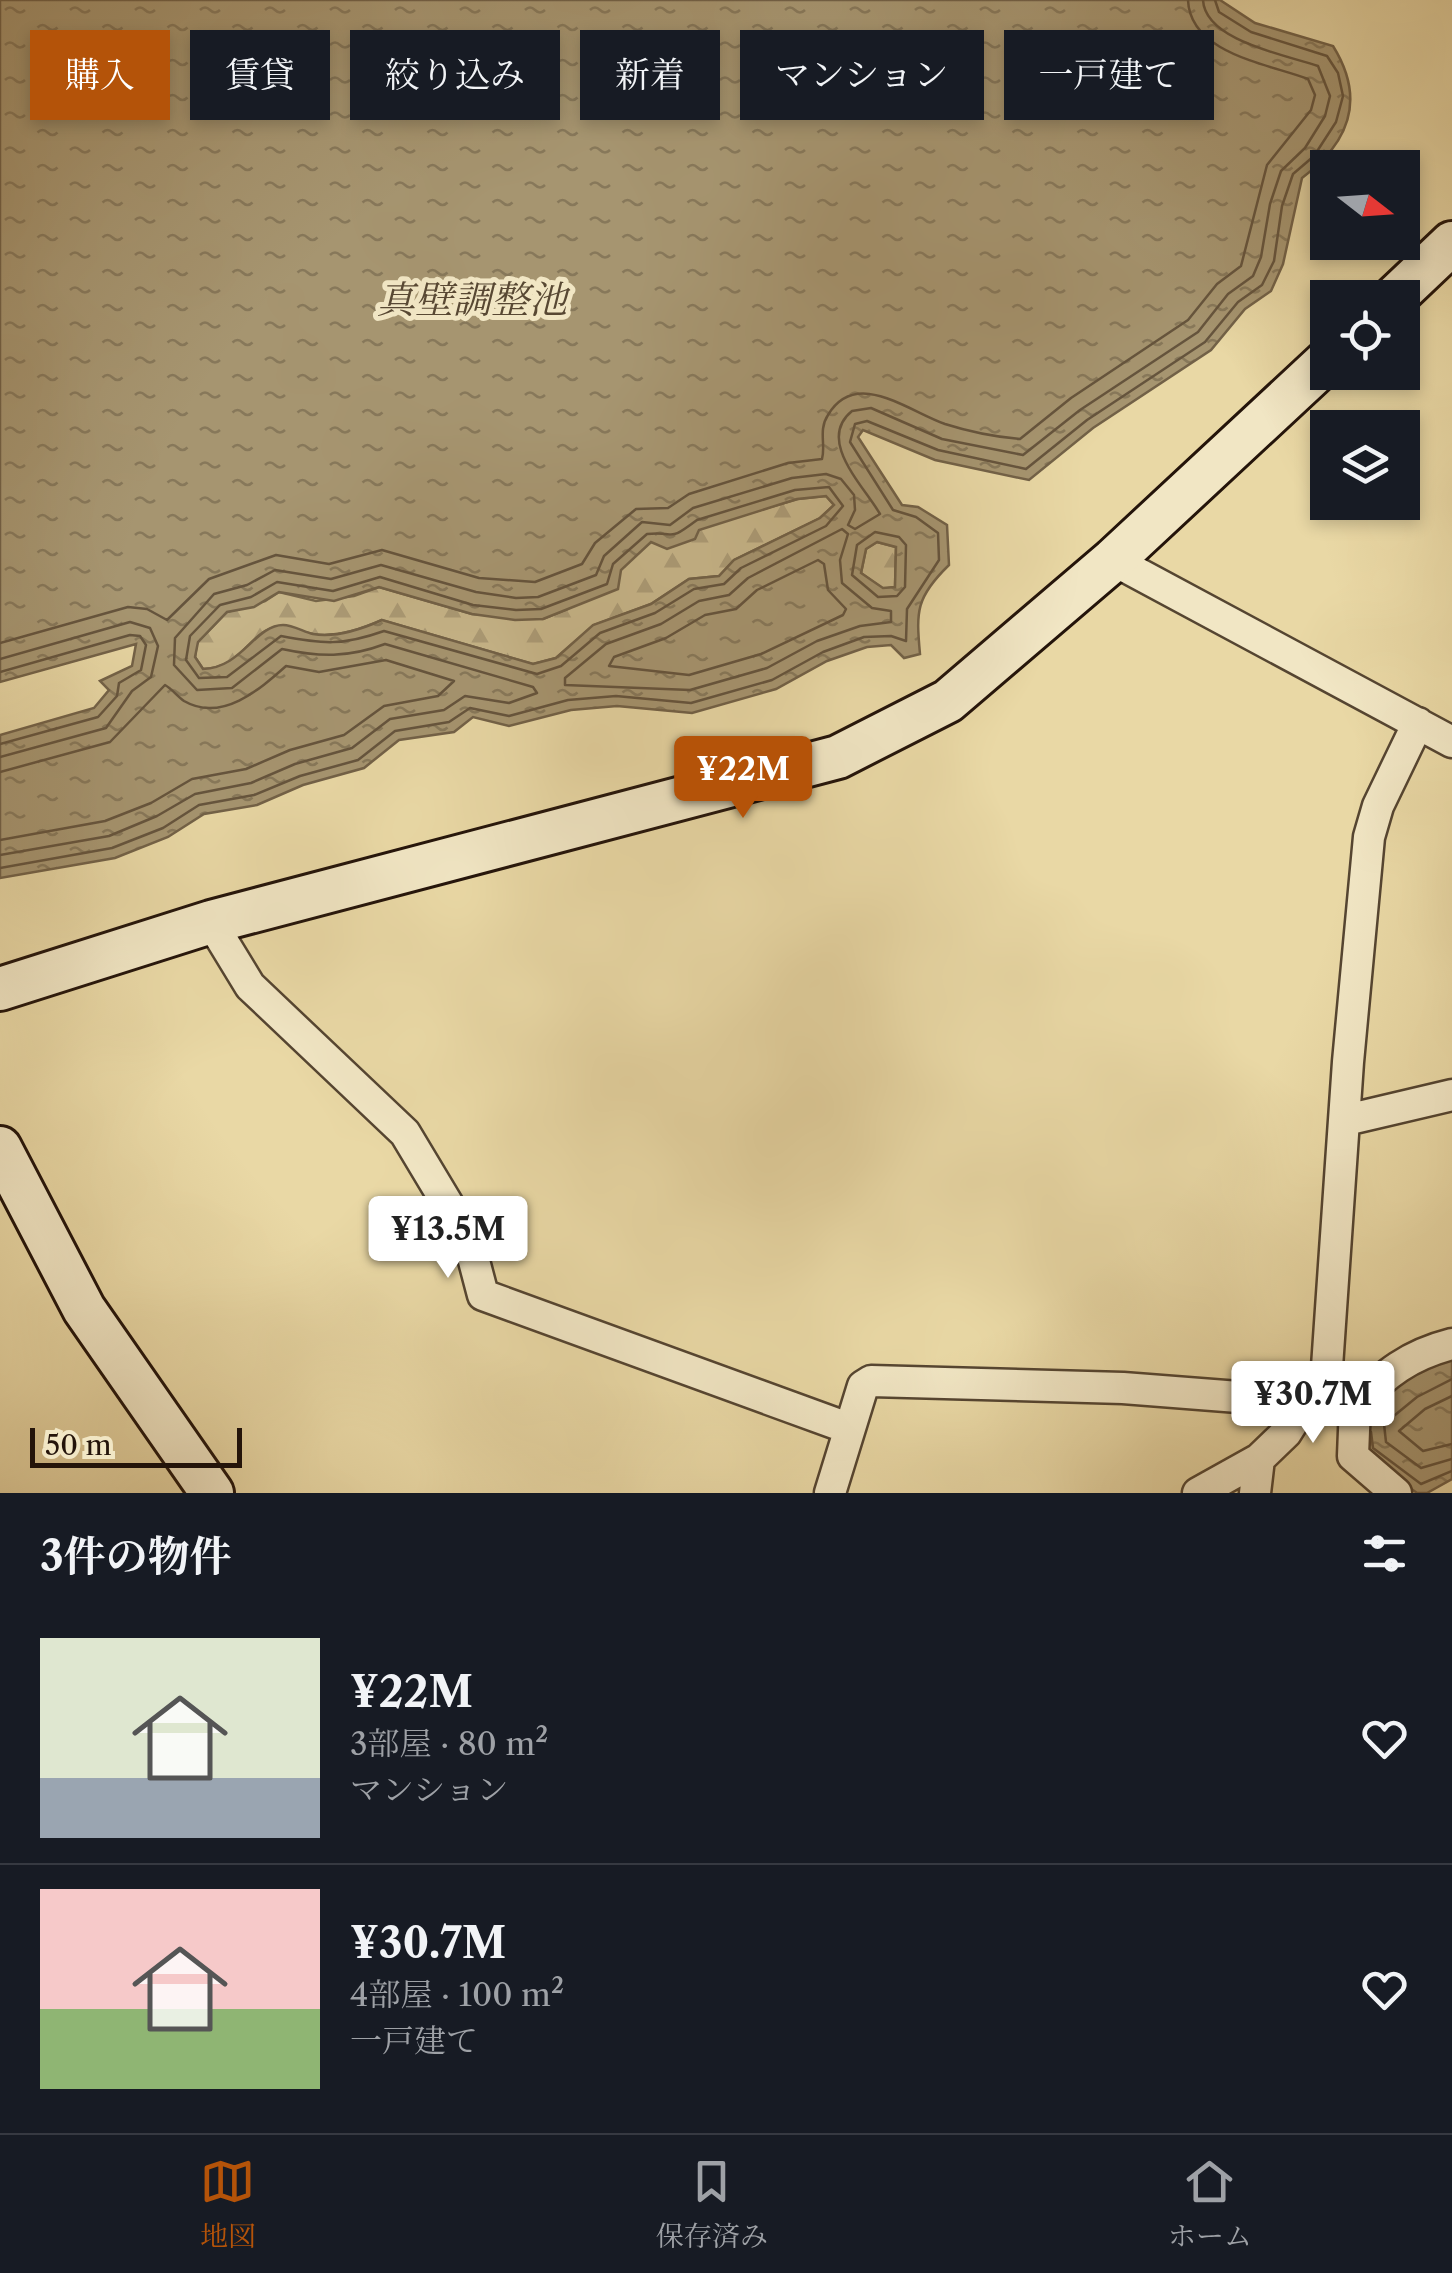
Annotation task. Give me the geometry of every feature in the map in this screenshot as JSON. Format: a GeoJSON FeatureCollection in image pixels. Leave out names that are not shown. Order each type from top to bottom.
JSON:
{"type":"FeatureCollection","features":[{"type":"Feature","properties":{"kind":"street"},"geometry":{"type":"LineString","coordinates":[[1416,280],[1448,253]]}},
{"type":"Feature","properties":{"kind":"street"},"geometry":{"type":"LineString","coordinates":[[0,989],[211,922],[838,756],[948,700],[1113,560],[1310,377]]}},
{"type":"Feature","properties":{"kind":"street"},"geometry":{"type":"LineString","coordinates":[[1113,560],[1452,742]]}},
{"type":"Feature","properties":{"kind":"street"},"geometry":{"type":"LineString","coordinates":[[1198,1493],[1259,1459],[1286,1433],[1327,1367],[1369,837],[1378,806],[1418,723]]}},
{"type":"Feature","properties":{"kind":"street"},"geometry":{"type":"LineString","coordinates":[[211,922],[250,986],[405,1133],[468,1238],[483,1295],[848,1428]]}},
{"type":"Feature","properties":{"kind":"street"},"geometry":{"type":"LineString","coordinates":[[1346,1120],[1452,1095]]}},
{"type":"Feature","properties":{"kind":"street"},"geometry":{"type":"LineString","coordinates":[[0,1148],[84,1309],[212,1493]]}},
{"type":"Feature","properties":{"kind":"street"},"geometry":{"type":"LineString","coordinates":[[1396,1493],[1353,1456],[1355,1406],[1386,1372],[1420,1352],[1452,1344]]}},
{"type":"Feature","properties":{"kind":"street"},"geometry":{"type":"LineString","coordinates":[[830,1493],[848,1428],[864,1386],[872,1380],[1124,1388],[1290,1401],[1313,1390]]}},
{"type":"Feature","properties":{"kind":"street"},"geometry":{"type":"LineString","coordinates":[[1255,1493],[1259,1459]]}},
{"type":"Feature","properties":{"kind":"green space"},"geometry":{"type":"Polygon","coordinates":[[[826,496],[834,505],[820,518],[734,560],[719,576],[689,579],[651,604],[594,625],[556,658],[533,664],[382,620],[331,635],[275,627],[217,667],[203,669],[195,657],[197,643],[227,612],[265,601],[279,592],[316,601],[354,596],[379,587],[472,614],[543,619],[568,609],[651,542],[798,499],[826,496]]]}},
{"type":"Feature","properties":{"kind":"green space"},"geometry":{"type":"Polygon","coordinates":[[[877,542],[896,547],[895,587],[883,589],[861,573],[866,549],[877,542]]]}},
{"type":"Feature","properties":{"kind":"water","name":"真壁調整池"},"geometry":{"type":"Polygon","coordinates":[[[0,0],[1220,0],[1255,23],[1333,46],[1343,65],[1349,84],[1348,118],[1332,150],[1310,150],[1310,171],[1302,178],[1283,264],[1271,291],[1245,309],[1211,350],[1093,428],[1029,480],[935,460],[863,430],[858,437],[902,505],[918,507],[947,525],[949,565],[930,586],[921,605],[920,654],[904,658],[891,645],[867,647],[827,661],[776,689],[692,713],[617,706],[571,710],[509,726],[473,717],[454,732],[399,740],[364,768],[303,785],[257,805],[204,814],[168,837],[115,858],[0,878],[0,735],[94,708],[109,690],[100,681],[132,666],[136,644],[0,682],[0,0]],[[826,496],[797,499],[699,530],[695,539],[667,549],[651,542],[621,570],[618,589],[543,619],[472,614],[379,587],[334,601],[279,592],[254,607],[227,612],[198,642],[195,657],[203,669],[216,667],[273,627],[287,625],[313,634],[331,635],[382,620],[533,664],[556,658],[593,625],[651,604],[689,579],[719,576],[734,560],[820,518],[834,505],[826,496]],[[877,542],[866,549],[861,573],[883,588],[895,587],[896,547],[877,542]]]}},
{"type":"Feature","properties":{"kind":"water"},"geometry":{"type":"Polygon","coordinates":[[[1452,1354],[1452,1479],[1427,1493],[1417,1493],[1362,1453],[1361,1410],[1405,1377],[1452,1354]]]}}]}
